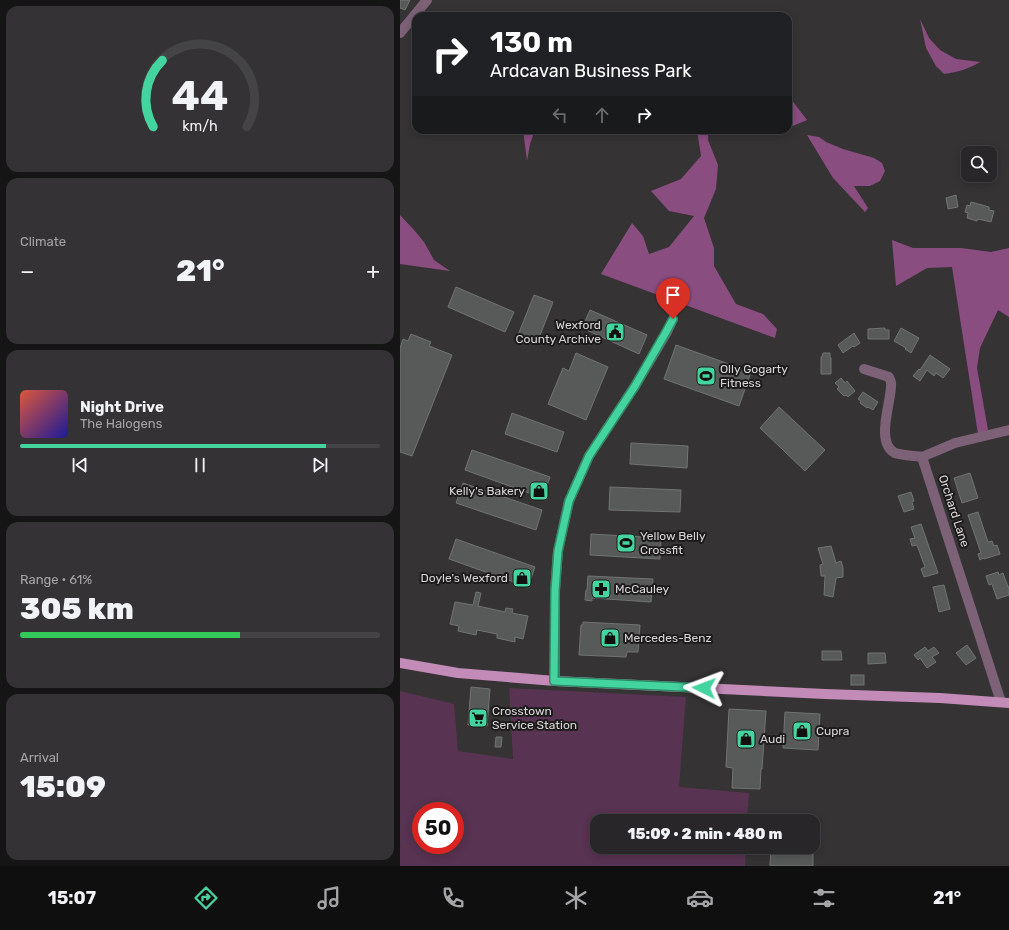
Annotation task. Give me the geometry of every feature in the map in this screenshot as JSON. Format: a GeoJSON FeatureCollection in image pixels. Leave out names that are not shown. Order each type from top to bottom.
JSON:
{"type":"FeatureCollection","features":[{"type":"Feature","properties":{"kind":"main road"},"geometry":{"type":"LineString","coordinates":[[400,663],[458,673],[554,681],[932,698],[1005,703]]}},
{"type":"Feature","properties":{"kind":"street"},"geometry":{"type":"LineString","coordinates":[[417,12],[427,0]]}},
{"type":"Feature","properties":{"kind":"street"},"geometry":{"type":"LineString","coordinates":[[400,33],[412,18]]}},
{"type":"Feature","properties":{"kind":"street"},"geometry":{"type":"LineString","coordinates":[[554,681],[558,551],[569,501],[589,456],[635,386],[673,319]]}},
{"type":"Feature","properties":{"kind":"street"},"geometry":{"type":"LineString","coordinates":[[864,368],[889,377],[892,384],[886,414],[884,439],[888,447],[895,453],[922,457],[955,443],[1009,430]]}},
{"type":"Feature","properties":{"kind":"street","name":"Orchard Lane"},"geometry":{"type":"LineString","coordinates":[[922,457],[1005,703]]}},
{"type":"Feature","properties":{"kind":"shaded area"},"geometry":{"type":"Polygon","coordinates":[[[920,19],[929,38],[940,50],[956,59],[980,62],[963,70],[944,74],[936,66],[926,48],[920,19]]]}},
{"type":"Feature","properties":{"kind":"shaded area"},"geometry":{"type":"Polygon","coordinates":[[[792,100],[807,120],[792,126],[792,100]]]}},
{"type":"Feature","properties":{"kind":"shaded area"},"geometry":{"type":"Polygon","coordinates":[[[524,134],[534,134],[530,144],[527,161],[524,134]]]}},
{"type":"Feature","properties":{"kind":"shaded area"},"geometry":{"type":"Polygon","coordinates":[[[698,134],[708,134],[708,140],[718,165],[716,189],[704,218],[714,248],[714,266],[736,304],[763,314],[777,329],[775,338],[601,274],[632,223],[643,236],[649,254],[669,247],[694,216],[669,211],[651,191],[681,179],[701,156],[698,134]]]}},
{"type":"Feature","properties":{"kind":"shaded area"},"geometry":{"type":"Polygon","coordinates":[[[807,135],[819,137],[826,142],[843,149],[874,158],[882,163],[885,171],[880,181],[870,186],[854,186],[868,208],[865,212],[833,178],[807,135]]]}},
{"type":"Feature","properties":{"kind":"shaded area"},"geometry":{"type":"Polygon","coordinates":[[[400,215],[424,242],[434,260],[450,271],[400,264],[400,215]]]}},
{"type":"Feature","properties":{"kind":"shaded area"},"geometry":{"type":"Polygon","coordinates":[[[892,240],[913,248],[961,248],[991,252],[1009,248],[1009,317],[998,310],[980,348],[977,368],[988,430],[978,434],[952,267],[927,268],[896,286],[892,240]]]}},
{"type":"Feature","properties":{"kind":"shaded area"},"geometry":{"type":"Polygon","coordinates":[[[509,688],[686,697],[679,787],[749,793],[748,814],[590,814],[590,854],[746,854],[745,866],[400,866],[400,691],[454,704],[458,751],[513,759],[509,688]]]}},
{"type":"Feature","properties":{"kind":"building"},"geometry":{"type":"Polygon","coordinates":[[[400,0],[410,0],[405,10],[400,8],[400,0]]]}},
{"type":"Feature","properties":{"kind":"building"},"geometry":{"type":"Polygon","coordinates":[[[956,195],[958,207],[948,209],[946,198],[956,195]]]}},
{"type":"Feature","properties":{"kind":"building"},"geometry":{"type":"Polygon","coordinates":[[[971,202],[989,207],[989,210],[994,211],[991,222],[978,219],[977,221],[967,218],[968,213],[965,212],[967,205],[970,206],[971,202]]]}},
{"type":"Feature","properties":{"kind":"building"},"geometry":{"type":"Polygon","coordinates":[[[456,287],[514,312],[505,332],[448,307],[456,287]]]}},
{"type":"Feature","properties":{"kind":"building"},"geometry":{"type":"Polygon","coordinates":[[[534,295],[553,302],[537,343],[518,335],[534,295]]]}},
{"type":"Feature","properties":{"kind":"building","name":"Wexford County Archive"},"geometry":{"type":"Polygon","coordinates":[[[590,310],[647,335],[639,354],[582,328],[590,310]]]}},
{"type":"Feature","properties":{"kind":"building"},"geometry":{"type":"Polygon","coordinates":[[[885,328],[885,330],[889,330],[889,339],[868,339],[868,329],[885,328]]]}},
{"type":"Feature","properties":{"kind":"building"},"geometry":{"type":"Polygon","coordinates":[[[901,328],[919,338],[911,353],[905,349],[906,348],[894,341],[901,328]]]}},
{"type":"Feature","properties":{"kind":"building"},"geometry":{"type":"Polygon","coordinates":[[[854,333],[860,343],[843,353],[838,345],[854,333]]]}},
{"type":"Feature","properties":{"kind":"building"},"geometry":{"type":"Polygon","coordinates":[[[411,334],[431,342],[429,346],[452,355],[412,456],[400,452],[400,348],[403,339],[408,341],[411,334]]]}},
{"type":"Feature","properties":{"kind":"building"},"geometry":{"type":"Polygon","coordinates":[[[676,345],[751,372],[739,406],[664,379],[676,345]]]}},
{"type":"Feature","properties":{"kind":"building"},"geometry":{"type":"Polygon","coordinates":[[[576,353],[608,367],[586,420],[548,404],[563,368],[569,371],[576,353]]]}},
{"type":"Feature","properties":{"kind":"building"},"geometry":{"type":"Polygon","coordinates":[[[823,353],[830,353],[831,374],[821,374],[821,357],[823,353]]]}},
{"type":"Feature","properties":{"kind":"building"},"geometry":{"type":"Polygon","coordinates":[[[930,355],[950,369],[943,378],[936,373],[934,376],[927,370],[920,381],[913,376],[919,369],[920,370],[930,355]]]}},
{"type":"Feature","properties":{"kind":"building"},"geometry":{"type":"Polygon","coordinates":[[[841,378],[845,383],[847,381],[855,391],[848,397],[846,395],[844,396],[837,389],[839,387],[835,383],[841,378]]]}},
{"type":"Feature","properties":{"kind":"building"},"geometry":{"type":"Polygon","coordinates":[[[863,392],[878,402],[873,410],[860,403],[861,401],[858,399],[863,392]]]}},
{"type":"Feature","properties":{"kind":"building"},"geometry":{"type":"Polygon","coordinates":[[[779,407],[825,450],[805,471],[760,428],[779,407]]]}},
{"type":"Feature","properties":{"kind":"building"},"geometry":{"type":"Polygon","coordinates":[[[512,413],[564,432],[557,452],[505,434],[512,413]]]}},
{"type":"Feature","properties":{"kind":"building"},"geometry":{"type":"Polygon","coordinates":[[[631,443],[688,446],[687,468],[630,464],[631,443]]]}},
{"type":"Feature","properties":{"kind":"building"},"geometry":{"type":"Polygon","coordinates":[[[472,450],[550,477],[543,498],[465,470],[472,450]]]}},
{"type":"Feature","properties":{"kind":"building"},"geometry":{"type":"Polygon","coordinates":[[[970,473],[978,498],[962,503],[954,478],[970,473]]]}},
{"type":"Feature","properties":{"kind":"building"},"geometry":{"type":"Polygon","coordinates":[[[463,483],[542,510],[536,530],[456,503],[463,483]]]}},
{"type":"Feature","properties":{"kind":"building"},"geometry":{"type":"Polygon","coordinates":[[[610,487],[681,490],[680,512],[609,510],[610,487]]]}},
{"type":"Feature","properties":{"kind":"building"},"geometry":{"type":"Polygon","coordinates":[[[911,492],[914,501],[912,502],[914,509],[904,512],[898,496],[911,492]]]}},
{"type":"Feature","properties":{"kind":"building"},"geometry":{"type":"Polygon","coordinates":[[[978,512],[988,542],[992,541],[994,546],[997,545],[1000,554],[980,560],[978,554],[981,553],[968,515],[978,512]]]}},
{"type":"Feature","properties":{"kind":"building"},"geometry":{"type":"Polygon","coordinates":[[[921,524],[938,573],[924,577],[921,569],[925,567],[917,545],[912,546],[910,539],[915,538],[911,527],[921,524]]]}},
{"type":"Feature","properties":{"kind":"building"},"geometry":{"type":"Polygon","coordinates":[[[591,534],[661,538],[660,559],[590,555],[591,534]]]}},
{"type":"Feature","properties":{"kind":"building"},"geometry":{"type":"Polygon","coordinates":[[[456,539],[535,567],[528,587],[449,559],[456,539]]]}},
{"type":"Feature","properties":{"kind":"building"},"geometry":{"type":"Polygon","coordinates":[[[831,546],[836,563],[841,561],[843,568],[843,577],[836,578],[833,597],[824,595],[825,576],[821,576],[820,565],[823,564],[818,548],[831,546]]]}},
{"type":"Feature","properties":{"kind":"building"},"geometry":{"type":"Polygon","coordinates":[[[998,572],[999,575],[1003,573],[1008,587],[1009,586],[1009,595],[997,599],[992,584],[989,585],[986,576],[998,572]]]}},
{"type":"Feature","properties":{"kind":"building"},"geometry":{"type":"Polygon","coordinates":[[[588,576],[653,579],[651,602],[592,598],[592,601],[585,600],[588,576]]]}},
{"type":"Feature","properties":{"kind":"building"},"geometry":{"type":"Polygon","coordinates":[[[944,585],[950,609],[939,612],[933,587],[944,585]]]}},
{"type":"Feature","properties":{"kind":"building"},"geometry":{"type":"Polygon","coordinates":[[[476,592],[481,593],[478,606],[505,612],[506,608],[513,609],[512,613],[528,616],[523,639],[515,637],[515,642],[497,638],[497,634],[477,630],[476,635],[458,631],[459,626],[450,624],[455,602],[473,605],[476,592]]]}},
{"type":"Feature","properties":{"kind":"building","name":"Mercedes-Benz"},"geometry":{"type":"Polygon","coordinates":[[[583,622],[640,625],[638,652],[627,652],[626,657],[579,655],[581,625],[583,625],[583,622]]]}},
{"type":"Feature","properties":{"kind":"building"},"geometry":{"type":"Polygon","coordinates":[[[967,645],[976,658],[966,665],[956,653],[967,645]]]}},
{"type":"Feature","properties":{"kind":"building"},"geometry":{"type":"Polygon","coordinates":[[[925,647],[928,651],[934,647],[939,653],[932,657],[936,662],[927,668],[920,658],[918,660],[914,655],[925,647]]]}},
{"type":"Feature","properties":{"kind":"building"},"geometry":{"type":"Polygon","coordinates":[[[822,651],[841,651],[842,660],[822,660],[822,651]]]}},
{"type":"Feature","properties":{"kind":"building"},"geometry":{"type":"Polygon","coordinates":[[[868,653],[885,653],[886,663],[868,664],[868,653]]]}},
{"type":"Feature","properties":{"kind":"building"},"geometry":{"type":"Polygon","coordinates":[[[851,675],[864,675],[864,685],[851,685],[851,675]]]}},
{"type":"Feature","properties":{"kind":"building"},"geometry":{"type":"Polygon","coordinates":[[[471,687],[490,689],[487,726],[468,725],[471,687]]]}},
{"type":"Feature","properties":{"kind":"building","name":"Audi"},"geometry":{"type":"Polygon","coordinates":[[[729,709],[766,711],[760,789],[732,788],[733,768],[726,767],[729,709]]]}},
{"type":"Feature","properties":{"kind":"building","name":"Cupra"},"geometry":{"type":"Polygon","coordinates":[[[785,712],[820,714],[818,750],[783,748],[785,712]]]}},
{"type":"Feature","properties":{"kind":"building"},"geometry":{"type":"Polygon","coordinates":[[[496,737],[502,737],[501,747],[495,747],[496,737]]]}},
{"type":"Feature","properties":{"kind":"building"},"geometry":{"type":"Polygon","coordinates":[[[771,854],[813,854],[813,866],[770,866],[771,854]]]}},
{"type":"Feature","properties":{"kind":"place","name":"Wexford County Archive"},"geometry":{"type":"Point","coordinates":[615,332]}},
{"type":"Feature","properties":{"kind":"place","name":"Olly Gogarty Fitness"},"geometry":{"type":"Point","coordinates":[706,376]}},
{"type":"Feature","properties":{"kind":"place","name":"Kelly's Bakery"},"geometry":{"type":"Point","coordinates":[539,491]}},
{"type":"Feature","properties":{"kind":"place","name":"Yellow Belly Crossfit"},"geometry":{"type":"Point","coordinates":[626,543]}},
{"type":"Feature","properties":{"kind":"place","name":"Doyle's Wexford"},"geometry":{"type":"Point","coordinates":[522,578]}},
{"type":"Feature","properties":{"kind":"place","name":"McCauley"},"geometry":{"type":"Point","coordinates":[601,589]}},
{"type":"Feature","properties":{"kind":"place","name":"Mercedes-Benz"},"geometry":{"type":"Point","coordinates":[610,638]}},
{"type":"Feature","properties":{"kind":"place","name":"Crosstown Service Station"},"geometry":{"type":"Point","coordinates":[478,718]}},
{"type":"Feature","properties":{"kind":"place","name":"Cupra"},"geometry":{"type":"Point","coordinates":[802,731]}},
{"type":"Feature","properties":{"kind":"place","name":"Audi"},"geometry":{"type":"Point","coordinates":[746,739]}},
{"type":"Feature","properties":{"kind":"route"},"geometry":{"type":"LineString","coordinates":[[673,319],[635,386],[589,456],[569,501],[558,551],[555,591],[554,681],[704,688]]}}]}
